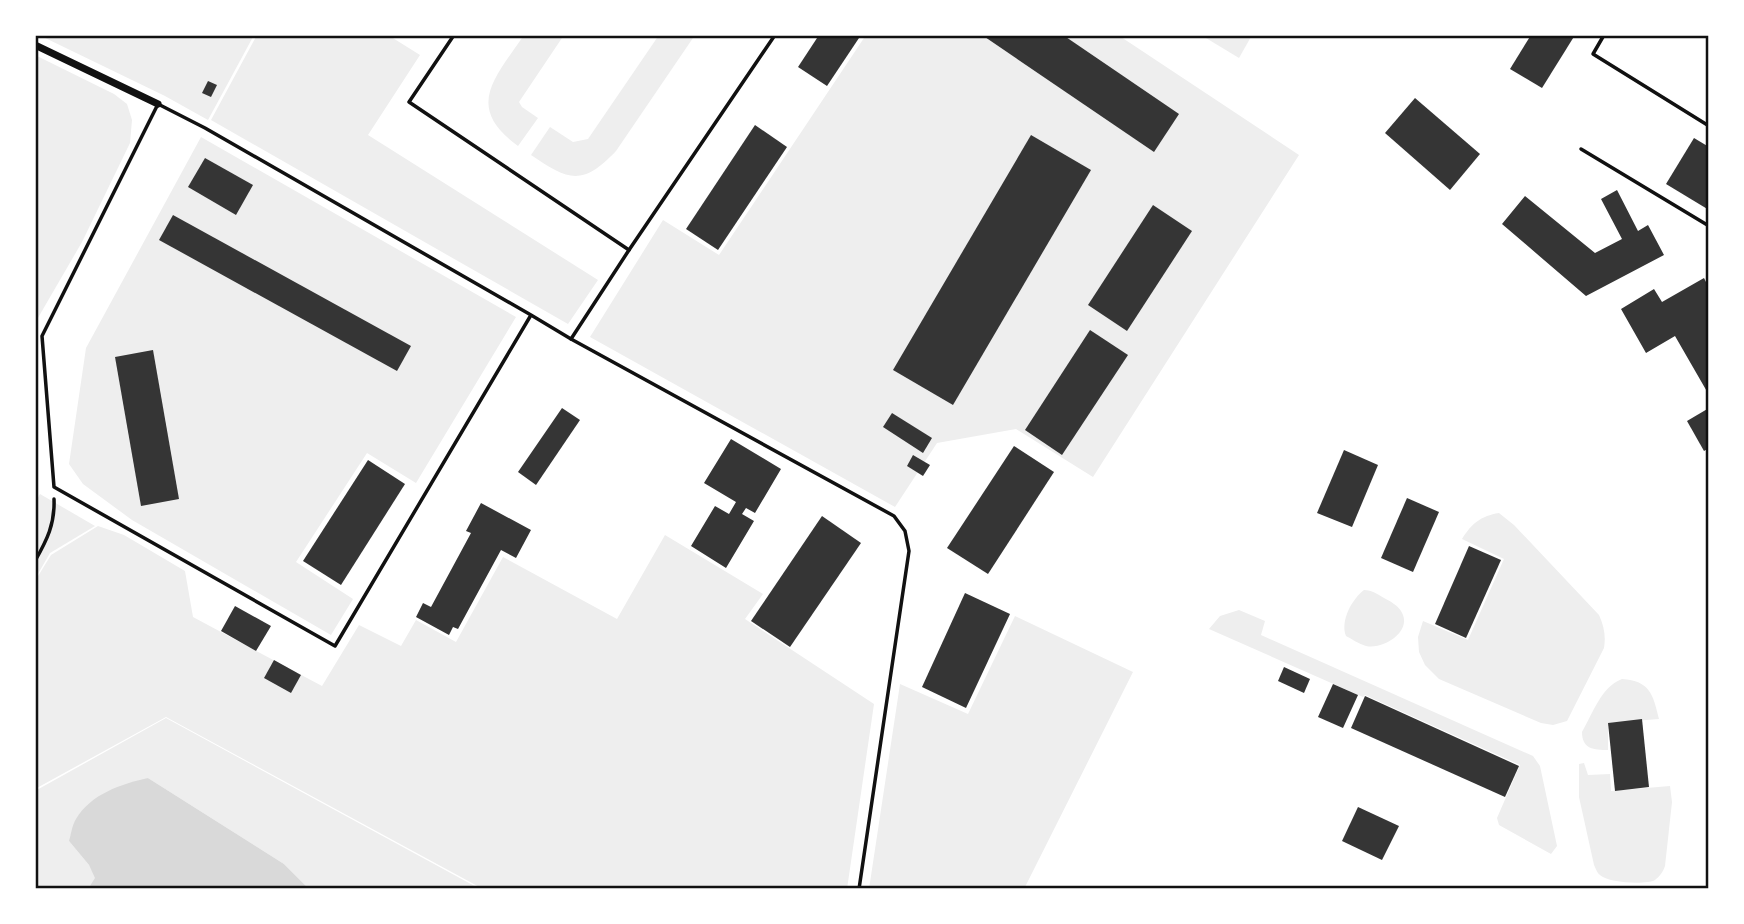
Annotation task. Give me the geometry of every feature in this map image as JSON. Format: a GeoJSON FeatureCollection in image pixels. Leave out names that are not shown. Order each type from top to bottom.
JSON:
{"type":"FeatureCollection","features":[{"type":"Feature","properties":{"kind":"street"},"geometry":{"type":"LineString","coordinates":[[35,45],[158,104]]}},
{"type":"Feature","properties":{"kind":"lane"},"geometry":{"type":"LineString","coordinates":[[454,35],[409,102],[629,250]]}},
{"type":"Feature","properties":{"kind":"lane"},"geometry":{"type":"LineString","coordinates":[[571,339],[775,35]]}},
{"type":"Feature","properties":{"kind":"lane"},"geometry":{"type":"LineString","coordinates":[[1604,35],[1593,54],[1709,126]]}},
{"type":"Feature","properties":{"kind":"lane"},"geometry":{"type":"LineString","coordinates":[[531,315],[335,646],[54,486],[42,336],[158,104],[205,128],[531,315],[571,339],[894,516],[905,531],[909,551],[859,889]]}},
{"type":"Feature","properties":{"kind":"lane"},"geometry":{"type":"LineString","coordinates":[[1581,149],[1709,226]]}},
{"type":"Feature","properties":{"kind":"path"},"geometry":{"type":"LineString","coordinates":[[35,561],[46,543],[55,517],[54,486]]}},
{"type":"Feature","properties":{"kind":"shaded area"},"geometry":{"type":"Polygon","coordinates":[[[39,35],[254,35],[208,120],[165,96],[39,35]]]}},
{"type":"Feature","properties":{"kind":"shaded area"},"geometry":{"type":"Polygon","coordinates":[[[257,35],[388,35],[420,55],[368,135],[598,280],[568,324],[211,120],[257,35]]]}},
{"type":"Feature","properties":{"kind":"shaded area"},"geometry":{"type":"Polygon","coordinates":[[[524,35],[564,35],[519,102],[538,118],[518,146],[502,132],[492,118],[489,105],[495,79],[524,35]]]}},
{"type":"Feature","properties":{"kind":"shaded area"},"geometry":{"type":"Polygon","coordinates":[[[659,35],[695,35],[616,151],[604,163],[584,175],[575,176],[555,170],[531,155],[550,127],[573,142],[588,139],[659,35]]]}},
{"type":"Feature","properties":{"kind":"shaded area"},"geometry":{"type":"Polygon","coordinates":[[[866,35],[1118,35],[1299,155],[1093,477],[1016,429],[937,443],[895,507],[590,337],[663,220],[719,255],[866,35]]]}},
{"type":"Feature","properties":{"kind":"shaded area"},"geometry":{"type":"Polygon","coordinates":[[[1201,35],[1252,35],[1239,58],[1201,35]]]}},
{"type":"Feature","properties":{"kind":"shaded area"},"geometry":{"type":"Polygon","coordinates":[[[35,55],[114,94],[127,104],[132,120],[130,143],[82,242],[35,323],[35,55]]]}},
{"type":"Feature","properties":{"kind":"shaded area"},"geometry":{"type":"Polygon","coordinates":[[[201,137],[516,317],[416,483],[367,453],[296,562],[353,599],[331,635],[132,520],[83,484],[69,464],[86,348],[201,137]]]}},
{"type":"Feature","properties":{"kind":"shaded area"},"geometry":{"type":"Polygon","coordinates":[[[40,494],[95,526],[50,553],[35,579],[35,503],[40,494]]]}},
{"type":"Feature","properties":{"kind":"shaded area"},"geometry":{"type":"Polygon","coordinates":[[[1499,513],[1514,525],[1599,615],[1602,623],[1604,648],[1567,721],[1553,725],[1541,723],[1439,679],[1425,665],[1419,652],[1418,637],[1423,621],[1468,640],[1504,559],[1462,539],[1478,521],[1499,513]]]}},
{"type":"Feature","properties":{"kind":"shaded area"},"geometry":{"type":"Polygon","coordinates":[[[98,526],[124,535],[185,571],[193,617],[322,686],[359,625],[401,646],[416,620],[456,642],[503,557],[617,619],[665,535],[763,594],[745,619],[874,704],[847,889],[483,889],[166,717],[35,789],[35,581],[51,555],[98,526]]]}},
{"type":"Feature","properties":{"kind":"shaded area"},"geometry":{"type":"Polygon","coordinates":[[[1364,590],[1393,603],[1404,618],[1395,638],[1380,645],[1366,646],[1346,636],[1348,611],[1364,590]]]}},
{"type":"Feature","properties":{"kind":"shaded area"},"geometry":{"type":"Polygon","coordinates":[[[1239,610],[1265,621],[1261,635],[1533,756],[1540,766],[1557,846],[1551,854],[1499,825],[1497,818],[1520,765],[1209,629],[1220,616],[1239,610]]]}},
{"type":"Feature","properties":{"kind":"shaded area"},"geometry":{"type":"Polygon","coordinates":[[[1015,616],[1133,672],[1024,889],[869,889],[900,684],[968,714],[1015,616]]]}},
{"type":"Feature","properties":{"kind":"shaded area"},"geometry":{"type":"Polygon","coordinates":[[[1622,679],[1639,683],[1649,690],[1659,719],[1608,723],[1608,750],[1590,747],[1584,742],[1582,732],[1603,694],[1622,679]]]}},
{"type":"Feature","properties":{"kind":"shaded area"},"geometry":{"type":"Polygon","coordinates":[[[166,718],[480,889],[309,889],[284,864],[148,778],[69,841],[96,878],[88,889],[35,889],[35,791],[166,718]]]}},
{"type":"Feature","properties":{"kind":"shaded area"},"geometry":{"type":"Polygon","coordinates":[[[1584,763],[1588,775],[1610,774],[1611,791],[1670,786],[1672,802],[1665,866],[1655,880],[1619,881],[1604,878],[1597,872],[1579,797],[1579,764],[1584,763]]]}},
{"type":"Feature","properties":{"kind":"shaded area"},"geometry":{"type":"Polygon","coordinates":[[[148,778],[284,864],[309,889],[88,889],[95,878],[89,865],[69,841],[75,821],[82,810],[98,797],[127,783],[148,778]]]}},
{"type":"Feature","properties":{"kind":"building"},"geometry":{"type":"Polygon","coordinates":[[[819,35],[861,35],[827,86],[798,67],[819,35]]]}},
{"type":"Feature","properties":{"kind":"building"},"geometry":{"type":"Polygon","coordinates":[[[982,35],[1063,35],[1179,114],[1154,152],[982,35]]]}},
{"type":"Feature","properties":{"kind":"building"},"geometry":{"type":"Polygon","coordinates":[[[1531,35],[1575,35],[1542,88],[1510,69],[1531,35]]]}},
{"type":"Feature","properties":{"kind":"building"},"geometry":{"type":"Polygon","coordinates":[[[208,81],[217,85],[211,97],[202,93],[208,81]]]}},
{"type":"Feature","properties":{"kind":"building"},"geometry":{"type":"Polygon","coordinates":[[[1415,98],[1480,154],[1450,190],[1385,133],[1415,98]]]}},
{"type":"Feature","properties":{"kind":"building"},"geometry":{"type":"Polygon","coordinates":[[[755,125],[787,147],[718,250],[686,229],[755,125]]]}},
{"type":"Feature","properties":{"kind":"building"},"geometry":{"type":"Polygon","coordinates":[[[1031,135],[1091,170],[953,405],[893,370],[1031,135]]]}},
{"type":"Feature","properties":{"kind":"building"},"geometry":{"type":"Polygon","coordinates":[[[1694,138],[1709,147],[1709,210],[1666,184],[1694,138]]]}},
{"type":"Feature","properties":{"kind":"building"},"geometry":{"type":"Polygon","coordinates":[[[205,158],[253,185],[236,215],[188,187],[205,158]]]}},
{"type":"Feature","properties":{"kind":"building"},"geometry":{"type":"Polygon","coordinates":[[[1617,190],[1638,231],[1648,225],[1664,255],[1586,296],[1502,224],[1525,196],[1595,253],[1622,239],[1601,199],[1617,190]]]}},
{"type":"Feature","properties":{"kind":"building"},"geometry":{"type":"Polygon","coordinates":[[[1153,205],[1192,231],[1127,331],[1088,305],[1153,205]]]}},
{"type":"Feature","properties":{"kind":"building"},"geometry":{"type":"Polygon","coordinates":[[[173,215],[411,346],[397,371],[159,240],[173,215]]]}},
{"type":"Feature","properties":{"kind":"building"},"geometry":{"type":"Polygon","coordinates":[[[1704,278],[1709,288],[1709,395],[1675,336],[1646,353],[1621,309],[1654,289],[1662,302],[1704,278]]]}},
{"type":"Feature","properties":{"kind":"building"},"geometry":{"type":"Polygon","coordinates":[[[1090,330],[1128,355],[1062,455],[1025,430],[1090,330]]]}},
{"type":"Feature","properties":{"kind":"building"},"geometry":{"type":"Polygon","coordinates":[[[153,350],[179,499],[141,506],[115,357],[153,350]]]}},
{"type":"Feature","properties":{"kind":"building"},"geometry":{"type":"Polygon","coordinates":[[[562,408],[580,420],[536,485],[518,472],[562,408]]]}},
{"type":"Feature","properties":{"kind":"building"},"geometry":{"type":"Polygon","coordinates":[[[1709,408],[1709,448],[1704,451],[1687,421],[1709,408]]]}},
{"type":"Feature","properties":{"kind":"building"},"geometry":{"type":"Polygon","coordinates":[[[892,413],[932,438],[923,453],[883,427],[892,413]]]}},
{"type":"Feature","properties":{"kind":"building"},"geometry":{"type":"Polygon","coordinates":[[[731,439],[781,469],[755,513],[746,508],[742,514],[754,521],[726,568],[691,546],[715,506],[729,514],[736,502],[704,483],[731,439]]]}},
{"type":"Feature","properties":{"kind":"building"},"geometry":{"type":"Polygon","coordinates":[[[1014,446],[1054,472],[988,574],[947,548],[1014,446]]]}},
{"type":"Feature","properties":{"kind":"building"},"geometry":{"type":"Polygon","coordinates":[[[1344,450],[1378,465],[1352,527],[1317,513],[1344,450]]]}},
{"type":"Feature","properties":{"kind":"building"},"geometry":{"type":"Polygon","coordinates":[[[913,455],[930,465],[923,476],[907,466],[913,455]]]}},
{"type":"Feature","properties":{"kind":"building"},"geometry":{"type":"Polygon","coordinates":[[[368,460],[405,484],[341,585],[303,561],[368,460]]]}},
{"type":"Feature","properties":{"kind":"building"},"geometry":{"type":"Polygon","coordinates":[[[1407,498],[1439,512],[1413,572],[1381,558],[1407,498]]]}},
{"type":"Feature","properties":{"kind":"building"},"geometry":{"type":"Polygon","coordinates":[[[481,503],[531,530],[516,558],[501,550],[458,629],[453,627],[449,635],[416,617],[423,603],[431,607],[471,533],[466,531],[481,503]]]}},
{"type":"Feature","properties":{"kind":"building"},"geometry":{"type":"Polygon","coordinates":[[[822,516],[861,543],[790,647],[751,621],[822,516]]]}},
{"type":"Feature","properties":{"kind":"building"},"geometry":{"type":"Polygon","coordinates":[[[1469,546],[1501,560],[1466,638],[1435,624],[1469,546]]]}},
{"type":"Feature","properties":{"kind":"building"},"geometry":{"type":"Polygon","coordinates":[[[965,593],[1010,614],[966,708],[922,687],[965,593]]]}},
{"type":"Feature","properties":{"kind":"building"},"geometry":{"type":"Polygon","coordinates":[[[235,606],[271,626],[256,651],[221,631],[235,606]]]}},
{"type":"Feature","properties":{"kind":"building"},"geometry":{"type":"Polygon","coordinates":[[[274,660],[301,675],[291,693],[264,678],[274,660]]]}},
{"type":"Feature","properties":{"kind":"building"},"geometry":{"type":"Polygon","coordinates":[[[1284,667],[1310,679],[1304,693],[1278,681],[1284,667]]]}},
{"type":"Feature","properties":{"kind":"building"},"geometry":{"type":"Polygon","coordinates":[[[1333,684],[1358,695],[1343,728],[1318,717],[1333,684]]]}},
{"type":"Feature","properties":{"kind":"building"},"geometry":{"type":"Polygon","coordinates":[[[1365,696],[1519,766],[1505,797],[1351,728],[1365,696]]]}},
{"type":"Feature","properties":{"kind":"building"},"geometry":{"type":"Polygon","coordinates":[[[1642,719],[1649,787],[1615,791],[1608,723],[1642,719]]]}},
{"type":"Feature","properties":{"kind":"building"},"geometry":{"type":"Polygon","coordinates":[[[1358,807],[1399,826],[1382,860],[1342,841],[1358,807]]]}}]}
